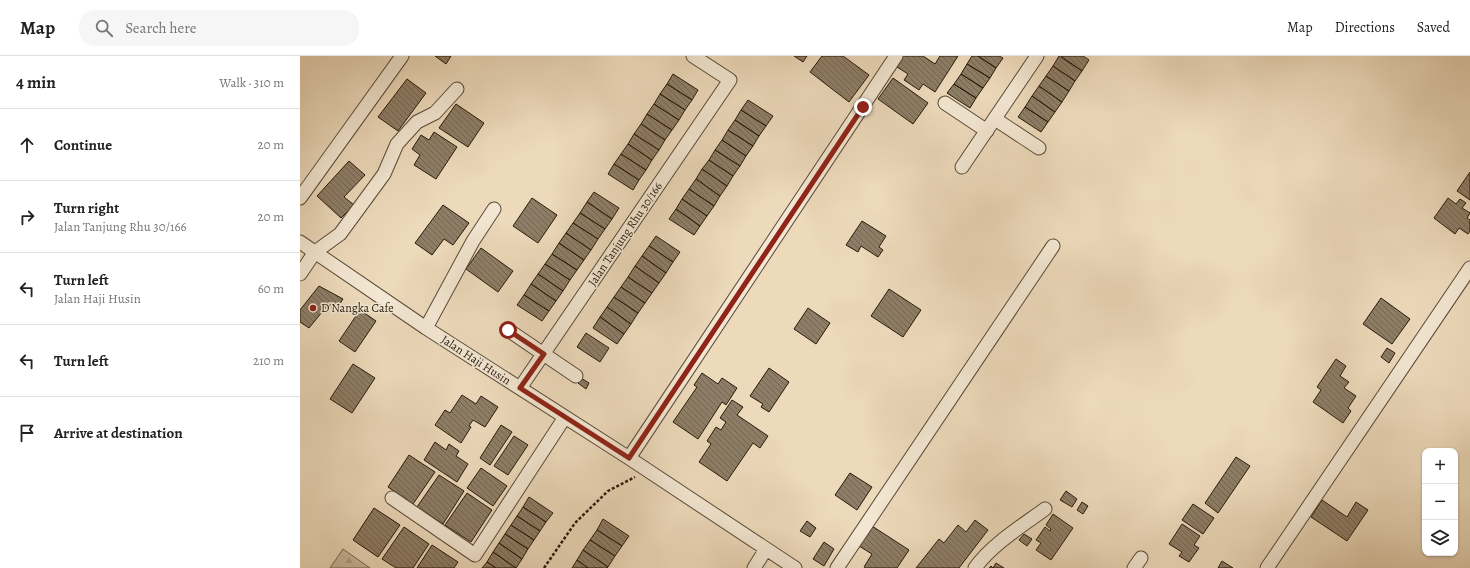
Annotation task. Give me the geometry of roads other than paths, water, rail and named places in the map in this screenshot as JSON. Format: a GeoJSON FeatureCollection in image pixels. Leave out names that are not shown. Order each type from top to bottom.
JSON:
{"type":"FeatureCollection","features":[{"type":"Feature","properties":{"kind":"street"},"geometry":{"type":"LineString","coordinates":[[300,198],[402,56]]}},
{"type":"Feature","properties":{"kind":"street","name":"Jalan Tanjung Rhu 30/166"},"geometry":{"type":"LineString","coordinates":[[520,388],[730,80],[693,56]]}},
{"type":"Feature","properties":{"kind":"street"},"geometry":{"type":"LineString","coordinates":[[629,458],[896,56]]}},
{"type":"Feature","properties":{"kind":"street"},"geometry":{"type":"LineString","coordinates":[[962,167],[1038,56]]}},
{"type":"Feature","properties":{"kind":"street"},"geometry":{"type":"LineString","coordinates":[[300,274],[315,252],[340,234],[384,174],[397,144],[417,122],[435,113],[457,89]]}},
{"type":"Feature","properties":{"kind":"street"},"geometry":{"type":"LineString","coordinates":[[945,103],[987,131]]}},
{"type":"Feature","properties":{"kind":"street"},"geometry":{"type":"LineString","coordinates":[[995,119],[1039,148]]}},
{"type":"Feature","properties":{"kind":"street"},"geometry":{"type":"LineString","coordinates":[[426,328],[473,241],[494,209]]}},
{"type":"Feature","properties":{"kind":"street","name":"Jalan Haji Husin"},"geometry":{"type":"LineString","coordinates":[[300,242],[426,328],[629,458],[795,568]]}},
{"type":"Feature","properties":{"kind":"street"},"geometry":{"type":"LineString","coordinates":[[837,568],[1053,246]]}},
{"type":"Feature","properties":{"kind":"street"},"geometry":{"type":"LineString","coordinates":[[1267,568],[1470,268]]}},
{"type":"Feature","properties":{"kind":"street"},"geometry":{"type":"LineString","coordinates":[[508,330],[576,376]]}},
{"type":"Feature","properties":{"kind":"street"},"geometry":{"type":"LineString","coordinates":[[392,498],[475,555],[565,417]]}},
{"type":"Feature","properties":{"kind":"street"},"geometry":{"type":"LineString","coordinates":[[975,568],[981,559],[1045,509]]}},
{"type":"Feature","properties":{"kind":"street"},"geometry":{"type":"LineString","coordinates":[[754,568],[766,549]]}},
{"type":"Feature","properties":{"kind":"place","name":"D'Nangka Cafe"},"geometry":{"type":"Point","coordinates":[313,308]}}]}
